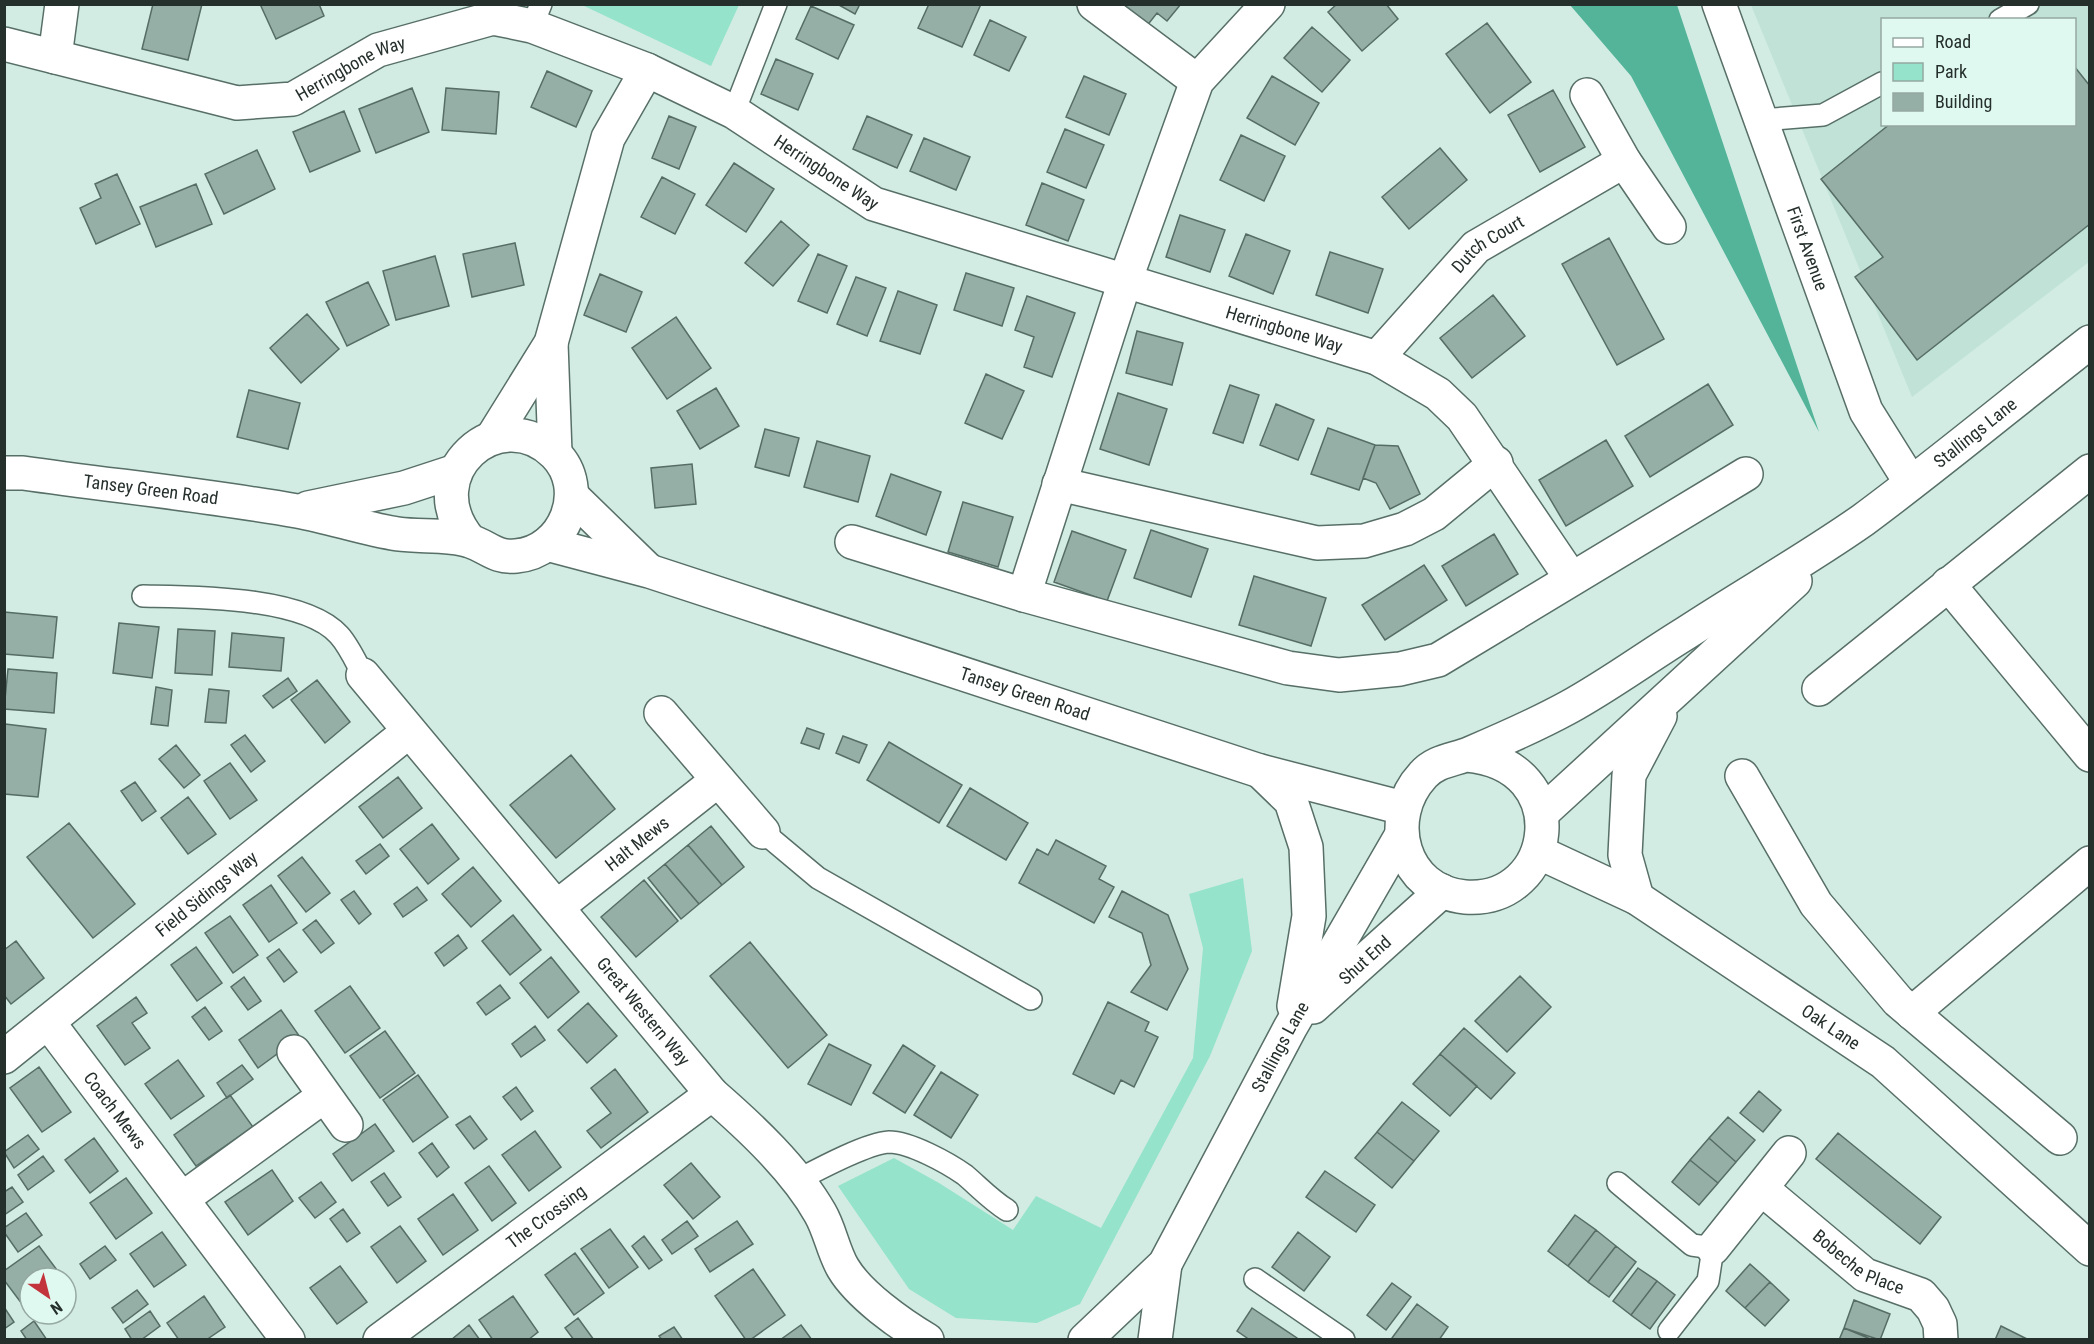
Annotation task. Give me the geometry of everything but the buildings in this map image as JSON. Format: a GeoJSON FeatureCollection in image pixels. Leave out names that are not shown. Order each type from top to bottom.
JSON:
{"type":"FeatureCollection","features":[{"type":"Feature","properties":{"kind":"street"},"geometry":{"type":"LineString","coordinates":[[55,57],[62,4]]}},
{"type":"Feature","properties":{"kind":"street"},"geometry":{"type":"LineString","coordinates":[[1094,4],[1197,81]]}},
{"type":"Feature","properties":{"kind":"street"},"geometry":{"type":"LineString","coordinates":[[1024,595],[1125,281],[1197,81],[1268,4]]}},
{"type":"Feature","properties":{"kind":"street","name":"First Avenue"},"geometry":{"type":"LineString","coordinates":[[1719,4],[1866,411],[1911,483]]}},
{"type":"Feature","properties":{"kind":"street","name":"Herringbone Way"},"geometry":{"type":"LineString","coordinates":[[4,44],[237,103],[293,99],[378,50],[493,18],[537,15],[734,112],[874,204],[1377,358],[1438,394],[1462,417],[1496,463],[1571,578]]}},
{"type":"Feature","properties":{"kind":"street"},"geometry":{"type":"LineString","coordinates":[[492,438],[550,344],[608,138],[647,70]]}},
{"type":"Feature","properties":{"kind":"street"},"geometry":{"type":"LineString","coordinates":[[1587,95],[1624,161],[1669,227]]}},
{"type":"Feature","properties":{"kind":"street","name":"Dutch Court"},"geometry":{"type":"LineString","coordinates":[[1377,358],[1476,247],[1624,161]]}},
{"type":"Feature","properties":{"kind":"street","name":"Stallings Lane"},"geometry":{"type":"LineString","coordinates":[[1860,521],[2090,342]]}},
{"type":"Feature","properties":{"kind":"street"},"geometry":{"type":"LineString","coordinates":[[550,344],[555,453]]}},
{"type":"Feature","properties":{"kind":"street"},"geometry":{"type":"LineString","coordinates":[[470,541],[460,530],[452,509],[451,486],[464,457],[477,446],[492,438],[514,435],[536,441],[555,453]]}},
{"type":"Feature","properties":{"kind":"street","name":"Tansey Green Road"},"geometry":{"type":"LineString","coordinates":[[4,473],[23,473],[297,511],[397,534],[470,541],[484,550],[500,555],[517,556],[533,552],[547,544],[565,524],[572,496],[570,481],[555,453]]}},
{"type":"Feature","properties":{"kind":"street"},"geometry":{"type":"LineString","coordinates":[[1059,484],[1317,543],[1364,541],[1406,529],[1434,514],[1496,463]]}},
{"type":"Feature","properties":{"kind":"street","name":"Tansey Green Road"},"geometry":{"type":"LineString","coordinates":[[297,511],[404,488],[456,471]]}},
{"type":"Feature","properties":{"kind":"street"},"geometry":{"type":"LineString","coordinates":[[1820,689],[2090,471]]}},
{"type":"Feature","properties":{"kind":"street"},"geometry":{"type":"LineString","coordinates":[[852,542],[1024,595],[1288,668],[1339,675],[1400,669],[1438,660],[1746,474]]}},
{"type":"Feature","properties":{"kind":"street","name":"Tansey Green Road"},"geometry":{"type":"LineString","coordinates":[[572,496],[649,571]]}},
{"type":"Feature","properties":{"kind":"street"},"geometry":{"type":"LineString","coordinates":[[1542,813],[1860,521]]}},
{"type":"Feature","properties":{"kind":"street"},"geometry":{"type":"LineString","coordinates":[[1467,755],[1487,757],[1506,764],[1523,777],[1535,793],[1542,813],[1543,832],[1538,852],[1526,872],[1509,887],[1487,895],[1464,897],[1442,891],[1422,878],[1408,858],[1402,822],[1412,788],[1426,771],[1445,760],[1467,755],[1569,707],[1860,521]]}},
{"type":"Feature","properties":{"kind":"street","name":"Tansey Green Road"},"geometry":{"type":"LineString","coordinates":[[547,544],[649,571],[1260,771],[1402,822]]}},
{"type":"Feature","properties":{"kind":"street"},"geometry":{"type":"LineString","coordinates":[[1948,584],[2090,755]]}},
{"type":"Feature","properties":{"kind":"street","name":"Great Western Way"},"geometry":{"type":"LineString","coordinates":[[363,675],[408,732],[712,1094],[759,1136],[796,1181],[820,1213],[843,1269],[881,1308],[927,1340]]}},
{"type":"Feature","properties":{"kind":"street"},"geometry":{"type":"LineString","coordinates":[[1637,898],[1625,855],[1629,775],[1672,693]]}},
{"type":"Feature","properties":{"kind":"street"},"geometry":{"type":"LineString","coordinates":[[661,714],[763,832]]}},
{"type":"Feature","properties":{"kind":"street","name":"Field Sidings Way"},"geometry":{"type":"LineString","coordinates":[[4,1057],[408,732]]}},
{"type":"Feature","properties":{"kind":"street"},"geometry":{"type":"LineString","coordinates":[[1260,771],[1291,801],[1306,847],[1309,916],[1290,1028]]}},
{"type":"Feature","properties":{"kind":"street"},"geometry":{"type":"LineString","coordinates":[[1742,776],[1816,904],[1898,1001],[2060,1138]]}},
{"type":"Feature","properties":{"kind":"street","name":"Halt Mews"},"geometry":{"type":"LineString","coordinates":[[557,907],[718,780]]}},
{"type":"Feature","properties":{"kind":"street","name":"Stallings Lane"},"geometry":{"type":"LineString","coordinates":[[1085,1340],[1165,1264],[1402,822]]}},
{"type":"Feature","properties":{"kind":"street","name":"Oak Lane"},"geometry":{"type":"LineString","coordinates":[[1538,852],[1637,898],[1883,1062],[2090,1249]]}},
{"type":"Feature","properties":{"kind":"street"},"geometry":{"type":"LineString","coordinates":[[1912,1013],[2090,863]]}},
{"type":"Feature","properties":{"kind":"street","name":"Shut End"},"geometry":{"type":"LineString","coordinates":[[1290,1028],[1442,891]]}},
{"type":"Feature","properties":{"kind":"street","name":"Coach Mews"},"geometry":{"type":"LineString","coordinates":[[48,1022],[288,1340]]}},
{"type":"Feature","properties":{"kind":"street"},"geometry":{"type":"LineString","coordinates":[[294,1052],[346,1125]]}},
{"type":"Feature","properties":{"kind":"street","name":"The Crossing"},"geometry":{"type":"LineString","coordinates":[[380,1340],[712,1094]]}},
{"type":"Feature","properties":{"kind":"street"},"geometry":{"type":"LineString","coordinates":[[182,1199],[324,1096]]}},
{"type":"Feature","properties":{"kind":"street"},"geometry":{"type":"LineString","coordinates":[[1713,1248],[1789,1153]]}},
{"type":"Feature","properties":{"kind":"street","name":"Bobeche Place"},"geometry":{"type":"LineString","coordinates":[[1762,1188],[1866,1275],[1921,1295],[1933,1309],[1940,1324],[1941,1340]]}},
{"type":"Feature","properties":{"kind":"street","name":"Stallings Lane"},"geometry":{"type":"LineString","coordinates":[[1155,1340],[1165,1264]]}},
{"type":"Feature","properties":{"kind":"lane"},"geometry":{"type":"LineString","coordinates":[[734,112],[776,4]]}},
{"type":"Feature","properties":{"kind":"lane"},"geometry":{"type":"LineString","coordinates":[[2004,18],[2028,4]]}},
{"type":"Feature","properties":{"kind":"lane"},"geometry":{"type":"LineString","coordinates":[[1761,120],[1823,115],[1881,84]]}},
{"type":"Feature","properties":{"kind":"lane"},"geometry":{"type":"LineString","coordinates":[[143,596],[216,598],[271,605],[319,620],[339,634],[363,675]]}},
{"type":"Feature","properties":{"kind":"lane"},"geometry":{"type":"LineString","coordinates":[[763,832],[818,878],[1031,999]]}},
{"type":"Feature","properties":{"kind":"lane"},"geometry":{"type":"LineString","coordinates":[[796,1181],[872,1147],[890,1142],[926,1153],[965,1176],[986,1197],[1007,1210]]}},
{"type":"Feature","properties":{"kind":"lane"},"geometry":{"type":"LineString","coordinates":[[1618,1183],[1692,1245],[1713,1248],[1708,1281],[1669,1331]]}},
{"type":"Feature","properties":{"kind":"lane"},"geometry":{"type":"LineString","coordinates":[[1256,1279],[1344,1340]]}},
{"type":"Feature","properties":{"kind":"shaded area"},"geometry":{"type":"Polygon","coordinates":[[[1751,5],[2089,5],[2089,262],[1912,397],[1751,5]]]}},
{"type":"Feature","properties":{"kind":"green space"},"geometry":{"type":"Polygon","coordinates":[[[580,4],[739,4],[739,5],[711,66],[580,4]]]}},
{"type":"Feature","properties":{"kind":"green space"},"geometry":{"type":"Polygon","coordinates":[[[1570,5],[1677,5],[1819,432],[1631,76],[1570,5]]]}},
{"type":"Feature","properties":{"kind":"green space"},"geometry":{"type":"Polygon","coordinates":[[[1243,878],[1252,951],[1210,1056],[1080,1304],[1037,1323],[956,1318],[909,1289],[838,1186],[894,1158],[939,1183],[1013,1230],[1036,1196],[1101,1228],[1193,1058],[1203,948],[1189,894],[1243,878]]]}}]}
